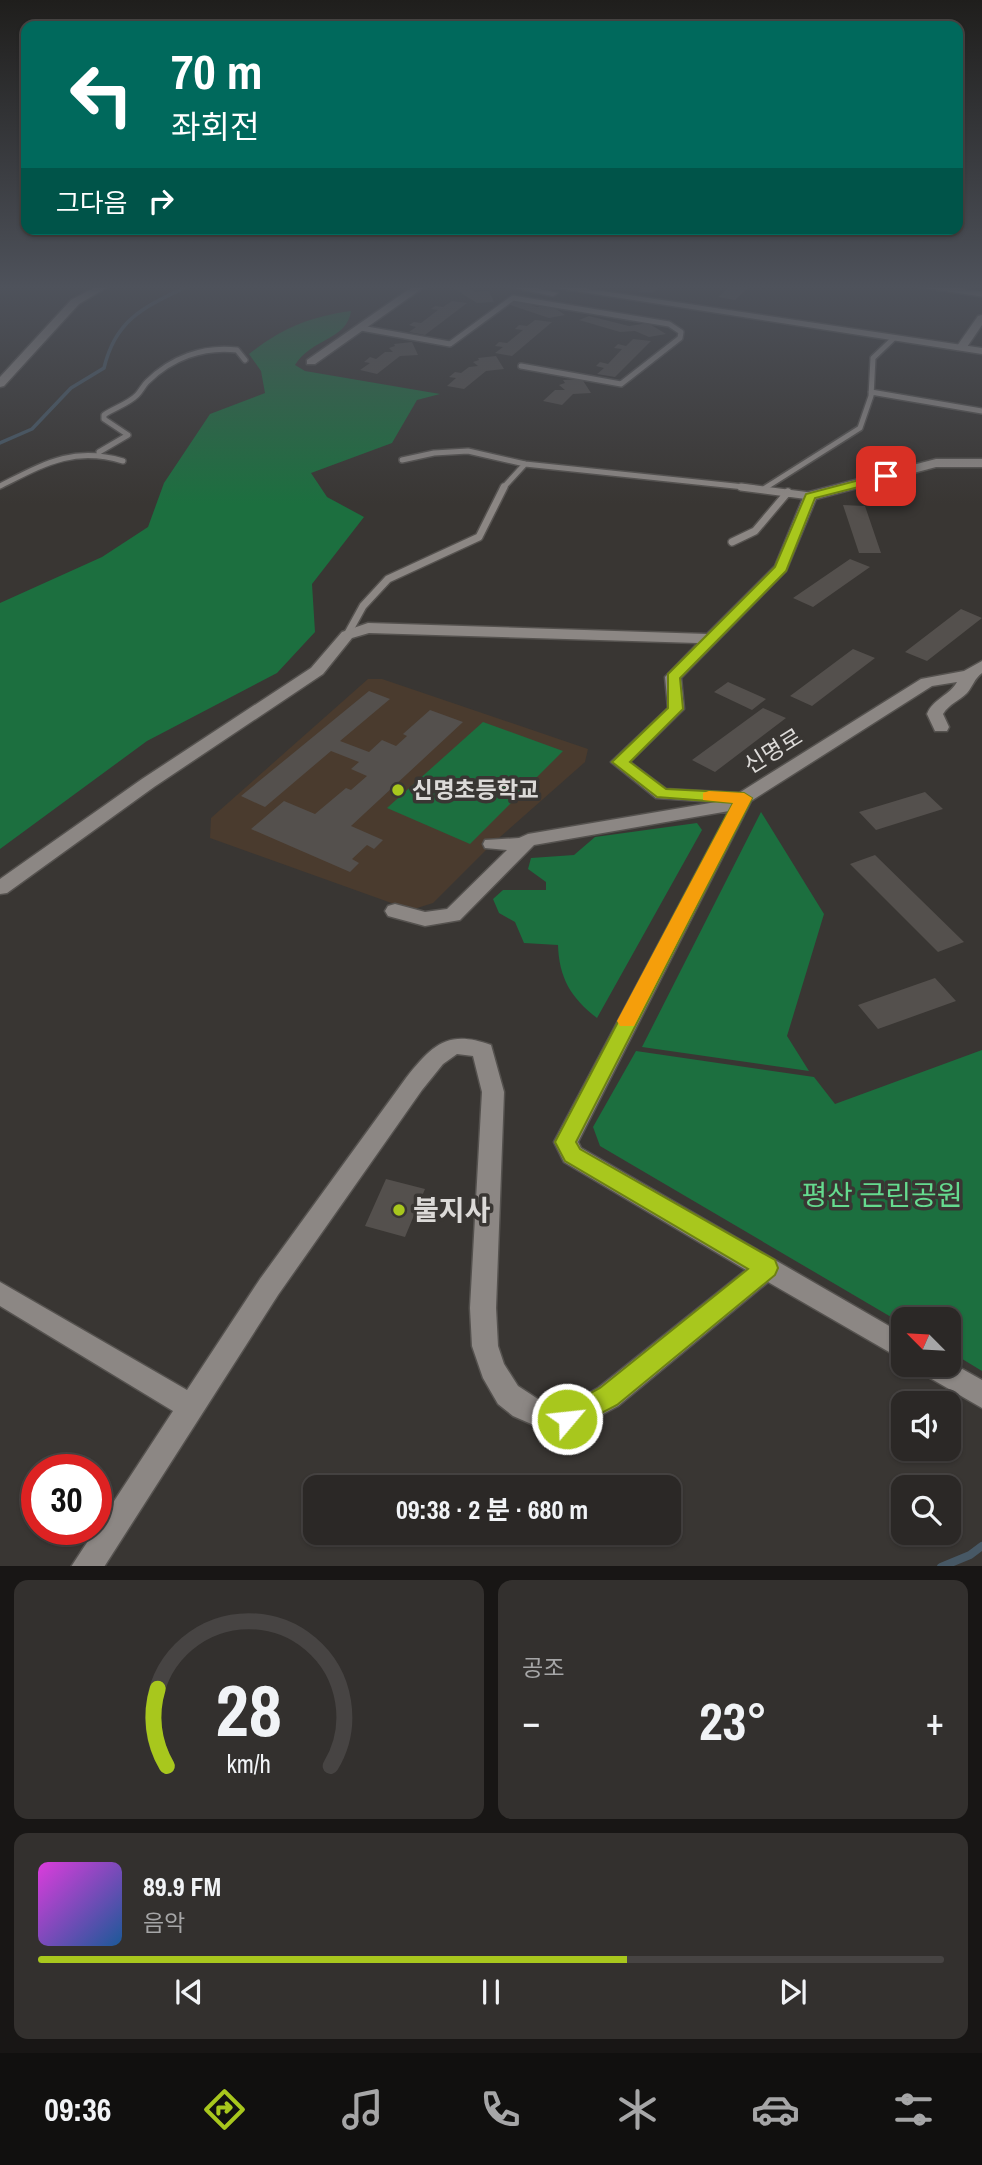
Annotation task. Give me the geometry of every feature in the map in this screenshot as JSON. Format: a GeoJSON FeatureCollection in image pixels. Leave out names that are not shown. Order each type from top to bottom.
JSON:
{"type":"FeatureCollection","features":[{"type":"Feature","properties":{"kind":"street"},"geometry":{"type":"LineString","coordinates":[[0,384],[24,358]]}},
{"type":"Feature","properties":{"kind":"street"},"geometry":{"type":"LineString","coordinates":[[311,362],[317,358]]}},
{"type":"Feature","properties":{"kind":"street"},"geometry":{"type":"LineString","coordinates":[[891,1341],[572,1155],[566,1142],[744,798],[662,794],[620,762],[676,709],[673,677],[781,568],[810,496],[936,463],[982,463]]}},
{"type":"Feature","properties":{"kind":"street"},"geometry":{"type":"LineString","coordinates":[[0,888],[148,783],[317,671],[347,635],[368,628],[711,639]]}},
{"type":"Feature","properties":{"kind":"street"},"geometry":{"type":"LineString","coordinates":[[923,669],[944,679]]}},
{"type":"Feature","properties":{"kind":"street"},"geometry":{"type":"LineString","coordinates":[[941,727],[936,713],[938,707],[961,690],[975,670]]}},
{"type":"Feature","properties":{"kind":"street","name":"신명로"},"geometry":{"type":"LineString","coordinates":[[395,911],[425,919],[453,915],[528,840],[716,808],[744,798],[927,682],[975,670]]}},
{"type":"Feature","properties":{"kind":"street"},"geometry":{"type":"LineString","coordinates":[[492,844],[524,844]]}},
{"type":"Feature","properties":{"kind":"street"},"geometry":{"type":"LineString","coordinates":[[86,1566],[269,1287],[414,1084],[435,1058],[454,1045],[470,1044],[483,1051],[493,1092],[483,1308],[485,1346],[492,1369],[508,1395],[523,1407],[542,1416],[567,1419],[608,1397],[766,1268]]}},
{"type":"Feature","properties":{"kind":"street"},"geometry":{"type":"LineString","coordinates":[[0,1293],[191,1407]]}},
{"type":"Feature","properties":{"kind":"street"},"geometry":{"type":"LineString","coordinates":[[952,1377],[982,1395]]}},
{"type":"Feature","properties":{"kind":"lane"},"geometry":{"type":"LineString","coordinates":[[0,486],[59,459],[99,452],[128,436],[127,432],[104,419],[104,415],[140,393],[144,385],[166,367],[184,358]]}},
{"type":"Feature","properties":{"kind":"lane"},"geometry":{"type":"LineString","coordinates":[[521,366],[621,384],[654,358]]}},
{"type":"Feature","properties":{"kind":"lane"},"geometry":{"type":"LineString","coordinates":[[765,488],[818,452],[845,439],[860,428],[871,392],[873,358]]}},
{"type":"Feature","properties":{"kind":"lane"},"geometry":{"type":"LineString","coordinates":[[871,392],[982,411]]}},
{"type":"Feature","properties":{"kind":"lane"},"geometry":{"type":"LineString","coordinates":[[402,460],[434,453],[468,451],[525,464],[765,488],[810,496]]}},
{"type":"Feature","properties":{"kind":"lane"},"geometry":{"type":"LineString","coordinates":[[99,452],[123,461]]}},
{"type":"Feature","properties":{"kind":"lane"},"geometry":{"type":"LineString","coordinates":[[347,635],[363,606],[388,579],[479,537],[507,481],[525,464]]}},
{"type":"Feature","properties":{"kind":"lane"},"geometry":{"type":"LineString","coordinates":[[732,542],[755,531],[788,492]]}},
{"type":"Feature","properties":{"kind":"shaded area","name":"신명초등학교"},"geometry":{"type":"Polygon","coordinates":[[[368,679],[382,679],[588,749],[585,762],[492,844],[433,903],[411,910],[210,838],[211,818],[368,679]]]}},
{"type":"Feature","properties":{"kind":"green space"},"geometry":{"type":"Polygon","coordinates":[[[252,358],[300,358],[295,365],[305,371],[440,394],[417,400],[392,443],[311,473],[327,497],[364,517],[312,584],[315,632],[277,673],[147,741],[0,849],[0,603],[102,557],[148,527],[164,483],[210,414],[265,393],[261,371],[252,358]]]}},
{"type":"Feature","properties":{"kind":"green space"},"geometry":{"type":"Polygon","coordinates":[[[483,722],[563,751],[470,844],[387,808],[483,722]]]}},
{"type":"Feature","properties":{"kind":"green space"},"geometry":{"type":"Polygon","coordinates":[[[761,812],[824,914],[787,1036],[809,1071],[642,1047],[761,812]]]}},
{"type":"Feature","properties":{"kind":"green space"},"geometry":{"type":"Polygon","coordinates":[[[697,823],[702,830],[597,1018],[580,1003],[568,986],[561,968],[558,945],[524,943],[515,922],[499,913],[493,899],[503,890],[546,890],[546,882],[528,869],[531,858],[574,855],[595,837],[697,823]]]}},
{"type":"Feature","properties":{"kind":"green space","name":"평산 근린공원"},"geometry":{"type":"Polygon","coordinates":[[[982,1050],[982,1371],[961,1358],[961,1307],[891,1307],[891,1317],[600,1146],[593,1127],[636,1051],[814,1077],[835,1104],[982,1050]]]}},
{"type":"Feature","properties":{"kind":"building"},"geometry":{"type":"Polygon","coordinates":[[[369,358],[397,358],[377,374],[360,370],[370,363],[364,362],[369,358]]]}},
{"type":"Feature","properties":{"kind":"building"},"geometry":{"type":"Polygon","coordinates":[[[478,358],[497,358],[504,369],[486,371],[464,389],[447,386],[456,378],[449,377],[455,372],[461,373],[469,367],[478,366],[473,362],[479,360],[478,358]]]}},
{"type":"Feature","properties":{"kind":"building"},"geometry":{"type":"Polygon","coordinates":[[[614,358],[634,358],[615,377],[597,374],[604,368],[596,366],[600,362],[608,364],[614,358]]]}},
{"type":"Feature","properties":{"kind":"building"},"geometry":{"type":"Polygon","coordinates":[[[582,379],[591,393],[573,394],[562,405],[543,401],[555,390],[565,390],[559,385],[565,383],[563,380],[582,379]]]}},
{"type":"Feature","properties":{"kind":"building"},"geometry":{"type":"Polygon","coordinates":[[[843,505],[865,506],[881,553],[859,553],[843,505]]]}},
{"type":"Feature","properties":{"kind":"building"},"geometry":{"type":"Polygon","coordinates":[[[850,559],[870,567],[813,607],[793,598],[850,559]]]}},
{"type":"Feature","properties":{"kind":"building"},"geometry":{"type":"Polygon","coordinates":[[[961,609],[982,618],[927,661],[905,652],[961,609]]]}},
{"type":"Feature","properties":{"kind":"building"},"geometry":{"type":"Polygon","coordinates":[[[853,649],[875,658],[812,706],[790,696],[853,649]]]}},
{"type":"Feature","properties":{"kind":"building"},"geometry":{"type":"Polygon","coordinates":[[[728,682],[766,699],[752,710],[714,692],[728,682]]]}},
{"type":"Feature","properties":{"kind":"building"},"geometry":{"type":"Polygon","coordinates":[[[369,691],[390,699],[340,741],[369,752],[382,740],[396,746],[407,736],[403,734],[430,710],[463,722],[351,826],[383,840],[374,849],[367,845],[352,859],[359,863],[350,872],[251,829],[284,801],[315,814],[346,788],[351,790],[367,776],[351,769],[359,762],[331,751],[265,807],[241,796],[369,691]]]}},
{"type":"Feature","properties":{"kind":"building"},"geometry":{"type":"Polygon","coordinates":[[[763,708],[786,718],[715,772],[692,760],[763,708]]]}},
{"type":"Feature","properties":{"kind":"building"},"geometry":{"type":"Polygon","coordinates":[[[925,792],[943,809],[876,830],[859,812],[925,792]]]}},
{"type":"Feature","properties":{"kind":"building"},"geometry":{"type":"Polygon","coordinates":[[[875,855],[964,942],[938,952],[850,864],[875,855]]]}},
{"type":"Feature","properties":{"kind":"building"},"geometry":{"type":"Polygon","coordinates":[[[935,978],[956,1001],[878,1029],[858,1005],[935,978]]]}},
{"type":"Feature","properties":{"kind":"building"},"geometry":{"type":"Polygon","coordinates":[[[386,1179],[425,1189],[405,1237],[365,1226],[386,1179]]]}},
{"type":"Feature","properties":{"kind":"waterway"},"geometry":{"type":"LineString","coordinates":[[0,443],[32,429],[71,388],[104,368],[107,358]]}},
{"type":"Feature","properties":{"kind":"waterway"},"geometry":{"type":"LineString","coordinates":[[943,1566],[970,1555],[982,1546]]}},
{"type":"Feature","properties":{"kind":"slow traffic"},"geometry":{"type":"LineString","coordinates":[[627,1021],[744,798],[709,796]]}},
{"type":"Feature","properties":{"kind":"place","name":"신명초등학교"},"geometry":{"type":"Point","coordinates":[398,790]}},
{"type":"Feature","properties":{"kind":"place","name":"불지사"},"geometry":{"type":"Point","coordinates":[399,1210]}},
{"type":"Feature","properties":{"kind":"route"},"geometry":{"type":"LineString","coordinates":[[567,1419],[608,1397],[766,1268],[572,1155],[566,1142],[569,1131],[744,798],[662,794],[620,762],[676,709],[673,677],[781,568],[810,496],[886,476]]}}]}
